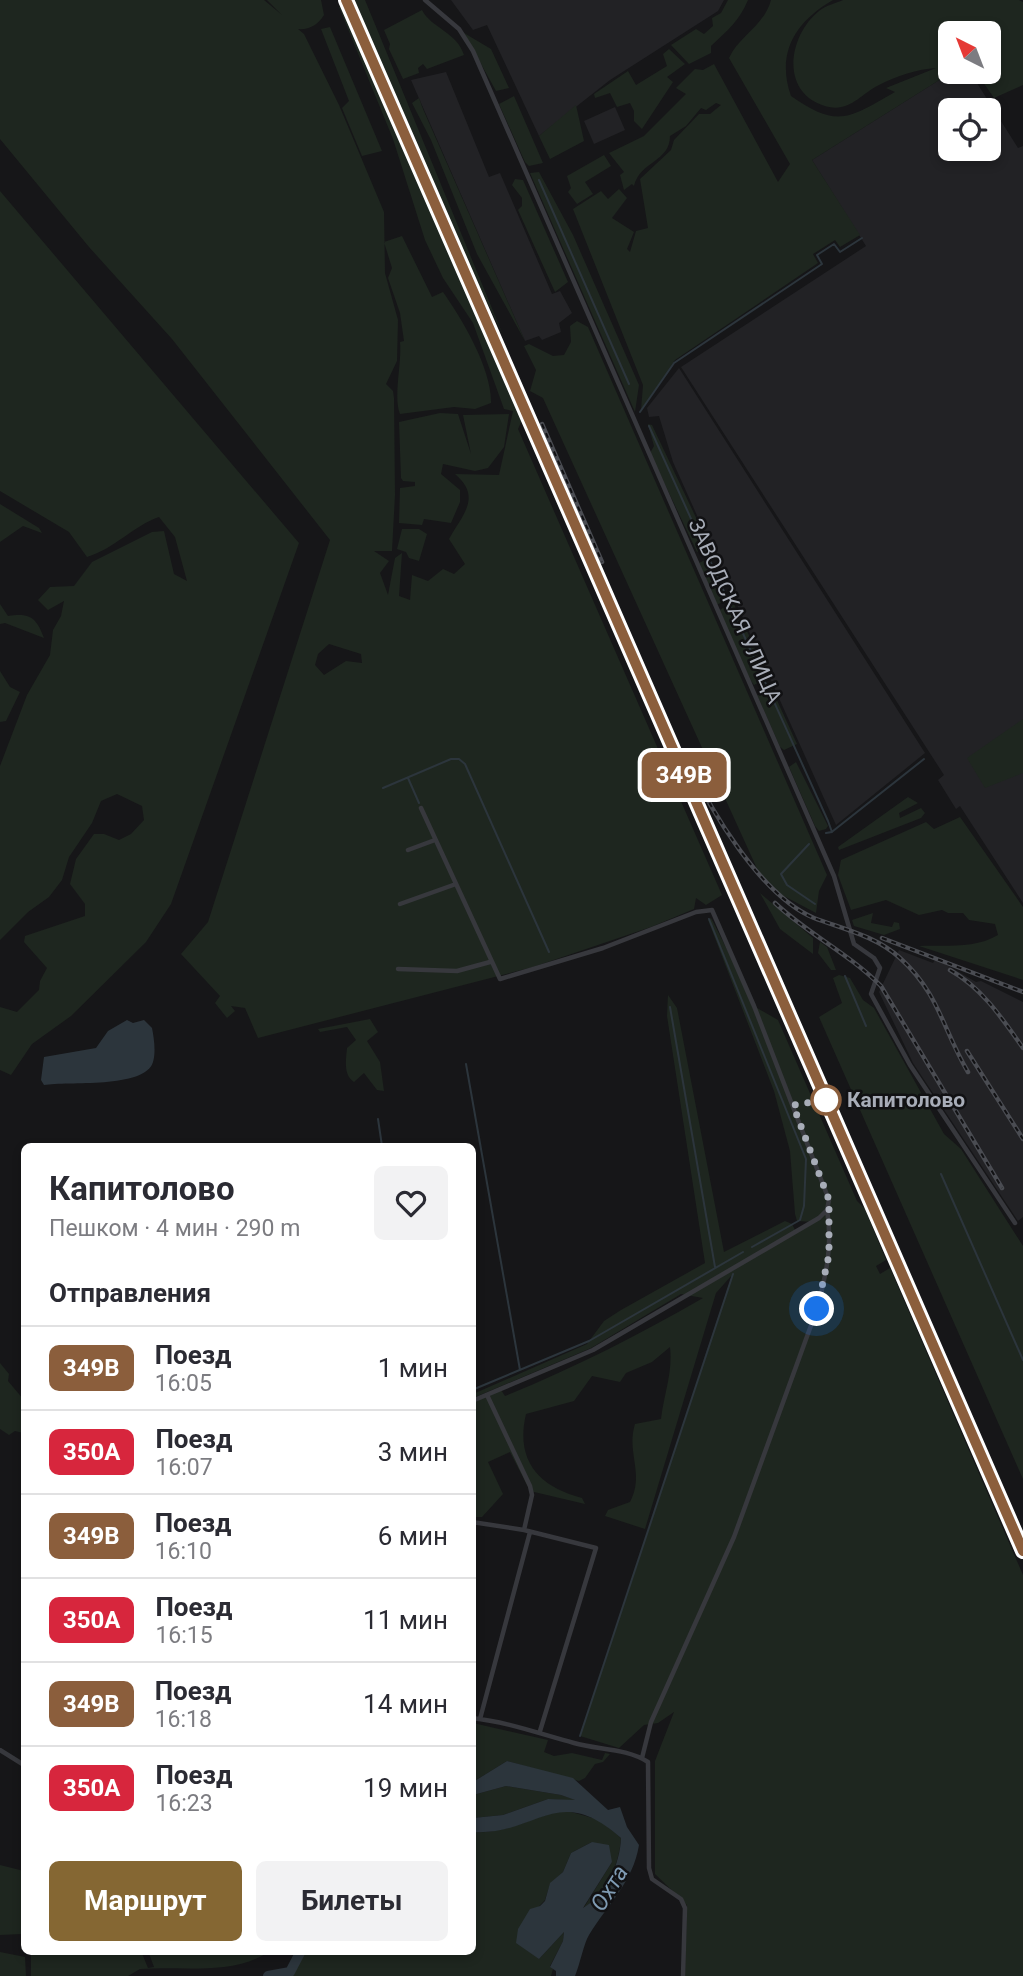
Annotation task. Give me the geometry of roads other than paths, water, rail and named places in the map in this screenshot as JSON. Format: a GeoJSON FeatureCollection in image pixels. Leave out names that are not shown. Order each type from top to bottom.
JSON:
{"type":"FeatureCollection","features":[{"type":"Feature","properties":{"kind":"street","name":"ЗАВОДСКАЯ УЛИЦА"},"geometry":{"type":"LineString","coordinates":[[425,0],[459,29],[474,51],[834,876],[853,941],[878,963],[880,968],[872,984],[871,994],[910,1065],[1015,1223]]}},
{"type":"Feature","properties":{"kind":"street"},"geometry":{"type":"LineString","coordinates":[[421,808],[500,979],[552,965],[711,909],[829,1200],[827,1210],[831,1235],[825,1280],[817,1309],[734,1536],[651,1722],[642,1758]]}},
{"type":"Feature","properties":{"kind":"street"},"geometry":{"type":"LineString","coordinates":[[408,850],[435,840]]}},
{"type":"Feature","properties":{"kind":"street"},"geometry":{"type":"LineString","coordinates":[[400,904],[456,884]]}},
{"type":"Feature","properties":{"kind":"street"},"geometry":{"type":"LineString","coordinates":[[398,968],[457,971],[490,962]]}},
{"type":"Feature","properties":{"kind":"street"},"geometry":{"type":"LineString","coordinates":[[476,1399],[593,1350],[819,1218],[827,1210]]}},
{"type":"Feature","properties":{"kind":"street"},"geometry":{"type":"LineString","coordinates":[[480,1719],[527,1531],[532,1495],[487,1395]]}},
{"type":"Feature","properties":{"kind":"street"},"geometry":{"type":"LineString","coordinates":[[476,1523],[589,1544],[596,1551],[540,1731]]}},
{"type":"Feature","properties":{"kind":"street"},"geometry":{"type":"LineString","coordinates":[[476,1718],[540,1731],[573,1743],[642,1758],[649,1766],[652,1879],[681,1899],[685,1908],[683,1976]]}},
{"type":"Feature","properties":{"kind":"street"},"geometry":{"type":"LineString","coordinates":[[0,1750],[21,1763]]}},
{"type":"Feature","properties":{"kind":"water"},"geometry":{"type":"Polygon","coordinates":[[[127,1020],[133,1023],[144,1020],[152,1028],[154,1058],[147,1071],[121,1080],[44,1085],[41,1080],[44,1057],[96,1048],[108,1031],[127,1020]]]}},
{"type":"Feature","properties":{"kind":"water"},"geometry":{"type":"Polygon","coordinates":[[[507,1761],[573,1778],[608,1810],[620,1807],[627,1827],[639,1845],[636,1858],[626,1882],[587,1939],[575,1976],[556,1976],[556,1971],[550,1967],[563,1941],[564,1932],[539,1959],[516,1943],[518,1929],[530,1909],[545,1901],[550,1883],[563,1872],[571,1853],[592,1842],[609,1845],[612,1862],[583,1908],[591,1902],[605,1887],[615,1868],[621,1838],[599,1822],[580,1814],[563,1812],[514,1827],[476,1832],[476,1818],[503,1815],[548,1799],[575,1800],[561,1795],[506,1786],[476,1794],[476,1780],[507,1761]]]}},
{"type":"Feature","properties":{"kind":"waterway"},"geometry":{"type":"LineString","coordinates":[[539,180],[629,384]]}},
{"type":"Feature","properties":{"kind":"waterway"},"geometry":{"type":"LineString","coordinates":[[640,412],[674,363],[822,264],[817,255],[834,244],[840,252],[862,238]]}},
{"type":"Feature","properties":{"kind":"waterway"},"geometry":{"type":"LineString","coordinates":[[649,426],[828,821],[832,832],[826,833]]}},
{"type":"Feature","properties":{"kind":"waterway"},"geometry":{"type":"LineString","coordinates":[[383,788],[451,759],[459,759],[465,764],[549,952]]}},
{"type":"Feature","properties":{"kind":"waterway"},"geometry":{"type":"LineString","coordinates":[[833,831],[924,759]]}},
{"type":"Feature","properties":{"kind":"waterway"},"geometry":{"type":"LineString","coordinates":[[408,778],[419,803]]}},
{"type":"Feature","properties":{"kind":"waterway"},"geometry":{"type":"LineString","coordinates":[[809,844],[781,874],[787,885],[815,904]]}},
{"type":"Feature","properties":{"kind":"waterway"},"geometry":{"type":"LineString","coordinates":[[709,919],[806,1159],[804,1206],[800,1220],[752,1247]]}},
{"type":"Feature","properties":{"kind":"waterway"},"geometry":{"type":"LineString","coordinates":[[845,976],[866,1026]]}},
{"type":"Feature","properties":{"kind":"waterway"},"geometry":{"type":"LineString","coordinates":[[670,1007],[715,1267]]}},
{"type":"Feature","properties":{"kind":"waterway"},"geometry":{"type":"LineString","coordinates":[[466,1064],[520,1370]]}},
{"type":"Feature","properties":{"kind":"waterway"},"geometry":{"type":"LineString","coordinates":[[378,1119],[382,1143]]}},
{"type":"Feature","properties":{"kind":"waterway"},"geometry":{"type":"LineString","coordinates":[[941,1174],[1023,1360]]}},
{"type":"Feature","properties":{"kind":"waterway"},"geometry":{"type":"LineString","coordinates":[[476,1388],[589,1341],[743,1252]]}},
{"type":"Feature","properties":{"kind":"waterway"},"geometry":{"type":"LineString","coordinates":[[580,1736],[733,1274]]}},
{"type":"Feature","properties":{"kind":"waterway","name":"Охта"},"geometry":{"type":"LineString","coordinates":[[268,1976],[290,1972],[299,1955]]}},
{"type":"Feature","properties":{"kind":"railway"},"geometry":{"type":"LineString","coordinates":[[346,0],[1023,1551]]}},
{"type":"Feature","properties":{"kind":"railway"},"geometry":{"type":"LineString","coordinates":[[542,424],[602,562]]}},
{"type":"Feature","properties":{"kind":"railway"},"geometry":{"type":"LineString","coordinates":[[687,758],[723,825],[756,871],[775,891],[794,907],[814,918],[881,944],[913,971],[932,998],[968,1072]]}},
{"type":"Feature","properties":{"kind":"railway"},"geometry":{"type":"LineString","coordinates":[[775,903],[881,986],[1002,1188]]}},
{"type":"Feature","properties":{"kind":"railway"},"geometry":{"type":"LineString","coordinates":[[882,938],[1023,992]]}},
{"type":"Feature","properties":{"kind":"railway"},"geometry":{"type":"LineString","coordinates":[[950,970],[982,995],[1023,1048]]}},
{"type":"Feature","properties":{"kind":"railway"},"geometry":{"type":"LineString","coordinates":[[967,1051],[1023,1139]]}},
{"type":"Feature","properties":{"kind":"train","name":"349В"},"geometry":{"type":"LineString","coordinates":[[346,0],[1023,1551]]}},
{"type":"Feature","properties":{"kind":"place","name":"Капитолово"},"geometry":{"type":"Point","coordinates":[826,1100]}}]}
